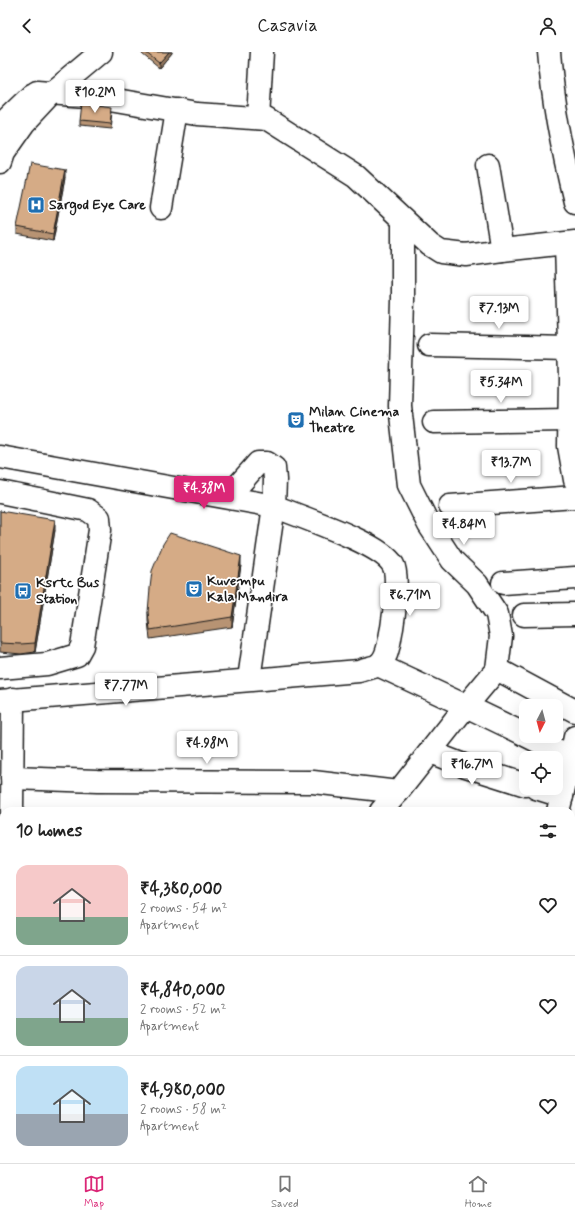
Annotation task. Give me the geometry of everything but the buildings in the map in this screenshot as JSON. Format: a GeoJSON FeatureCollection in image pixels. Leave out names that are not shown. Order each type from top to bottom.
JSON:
{"type":"FeatureCollection","features":[{"type":"Feature","properties":{"kind":"main road"},"geometry":{"type":"LineString","coordinates":[[44,92],[82,52]]}},
{"type":"Feature","properties":{"kind":"main road"},"geometry":{"type":"LineString","coordinates":[[0,162],[3,153],[7,123],[44,92],[102,52]]}},
{"type":"Feature","properties":{"kind":"main road"},"geometry":{"type":"LineString","coordinates":[[258,118],[262,52]]}},
{"type":"Feature","properties":{"kind":"main road"},"geometry":{"type":"LineString","coordinates":[[549,52],[551,77],[561,140],[575,202]]}},
{"type":"Feature","properties":{"kind":"main road"},"geometry":{"type":"LineString","coordinates":[[44,92],[99,97],[197,114],[266,119],[356,176],[430,245],[441,252],[466,255],[570,243],[569,446],[575,480]]}},
{"type":"Feature","properties":{"kind":"main road"},"geometry":{"type":"LineString","coordinates":[[161,208],[177,110]]}},
{"type":"Feature","properties":{"kind":"main road"},"geometry":{"type":"LineString","coordinates":[[488,165],[502,250]]}},
{"type":"Feature","properties":{"kind":"main road"},"geometry":{"type":"LineString","coordinates":[[385,807],[497,669],[501,636],[497,614],[477,584],[452,560],[429,525],[409,485],[400,406],[403,300],[403,220]]}},
{"type":"Feature","properties":{"kind":"main road"},"geometry":{"type":"LineString","coordinates":[[429,345],[569,348]]}},
{"type":"Feature","properties":{"kind":"main road"},"geometry":{"type":"LineString","coordinates":[[434,422],[569,420]]}},
{"type":"Feature","properties":{"kind":"main road"},"geometry":{"type":"LineString","coordinates":[[0,457],[274,506],[360,540],[381,552],[394,565],[396,578],[392,624],[386,656],[378,665],[359,671],[6,700],[12,778],[12,807]]}},
{"type":"Feature","properties":{"kind":"main road"},"geometry":{"type":"LineString","coordinates":[[228,497],[258,463],[268,463],[274,468],[274,506],[248,680]]}},
{"type":"Feature","properties":{"kind":"main road"},"geometry":{"type":"LineString","coordinates":[[0,492],[88,510],[99,518],[100,530],[82,646],[77,655],[46,664],[0,668]]}},
{"type":"Feature","properties":{"kind":"main road"},"geometry":{"type":"LineString","coordinates":[[450,506],[575,497]]}},
{"type":"Feature","properties":{"kind":"main road"},"geometry":{"type":"LineString","coordinates":[[503,583],[575,578]]}},
{"type":"Feature","properties":{"kind":"main road"},"geometry":{"type":"LineString","coordinates":[[524,615],[575,614]]}},
{"type":"Feature","properties":{"kind":"main road"},"geometry":{"type":"LineString","coordinates":[[378,665],[519,732]]}},
{"type":"Feature","properties":{"kind":"main road"},"geometry":{"type":"LineString","coordinates":[[497,669],[575,711]]}},
{"type":"Feature","properties":{"kind":"main road"},"geometry":{"type":"LineString","coordinates":[[546,795],[560,804],[573,747],[556,743]]}},
{"type":"Feature","properties":{"kind":"main road"},"geometry":{"type":"LineString","coordinates":[[430,752],[466,766],[519,783]]}},
{"type":"Feature","properties":{"kind":"main road"},"geometry":{"type":"LineString","coordinates":[[12,778],[97,781],[313,782],[398,792]]}},
{"type":"Feature","properties":{"kind":"place","name":"Sargod Eye Care"},"geometry":{"type":"Point","coordinates":[36,205]}},
{"type":"Feature","properties":{"kind":"place","name":"Milan Cinema Theatre"},"geometry":{"type":"Point","coordinates":[296,420]}},
{"type":"Feature","properties":{"kind":"place","name":"Kuvempu Kala Mandira"},"geometry":{"type":"Point","coordinates":[194,589]}},
{"type":"Feature","properties":{"kind":"place","name":"Ksrtc Bus Station"},"geometry":{"type":"Point","coordinates":[23,591]}}]}
